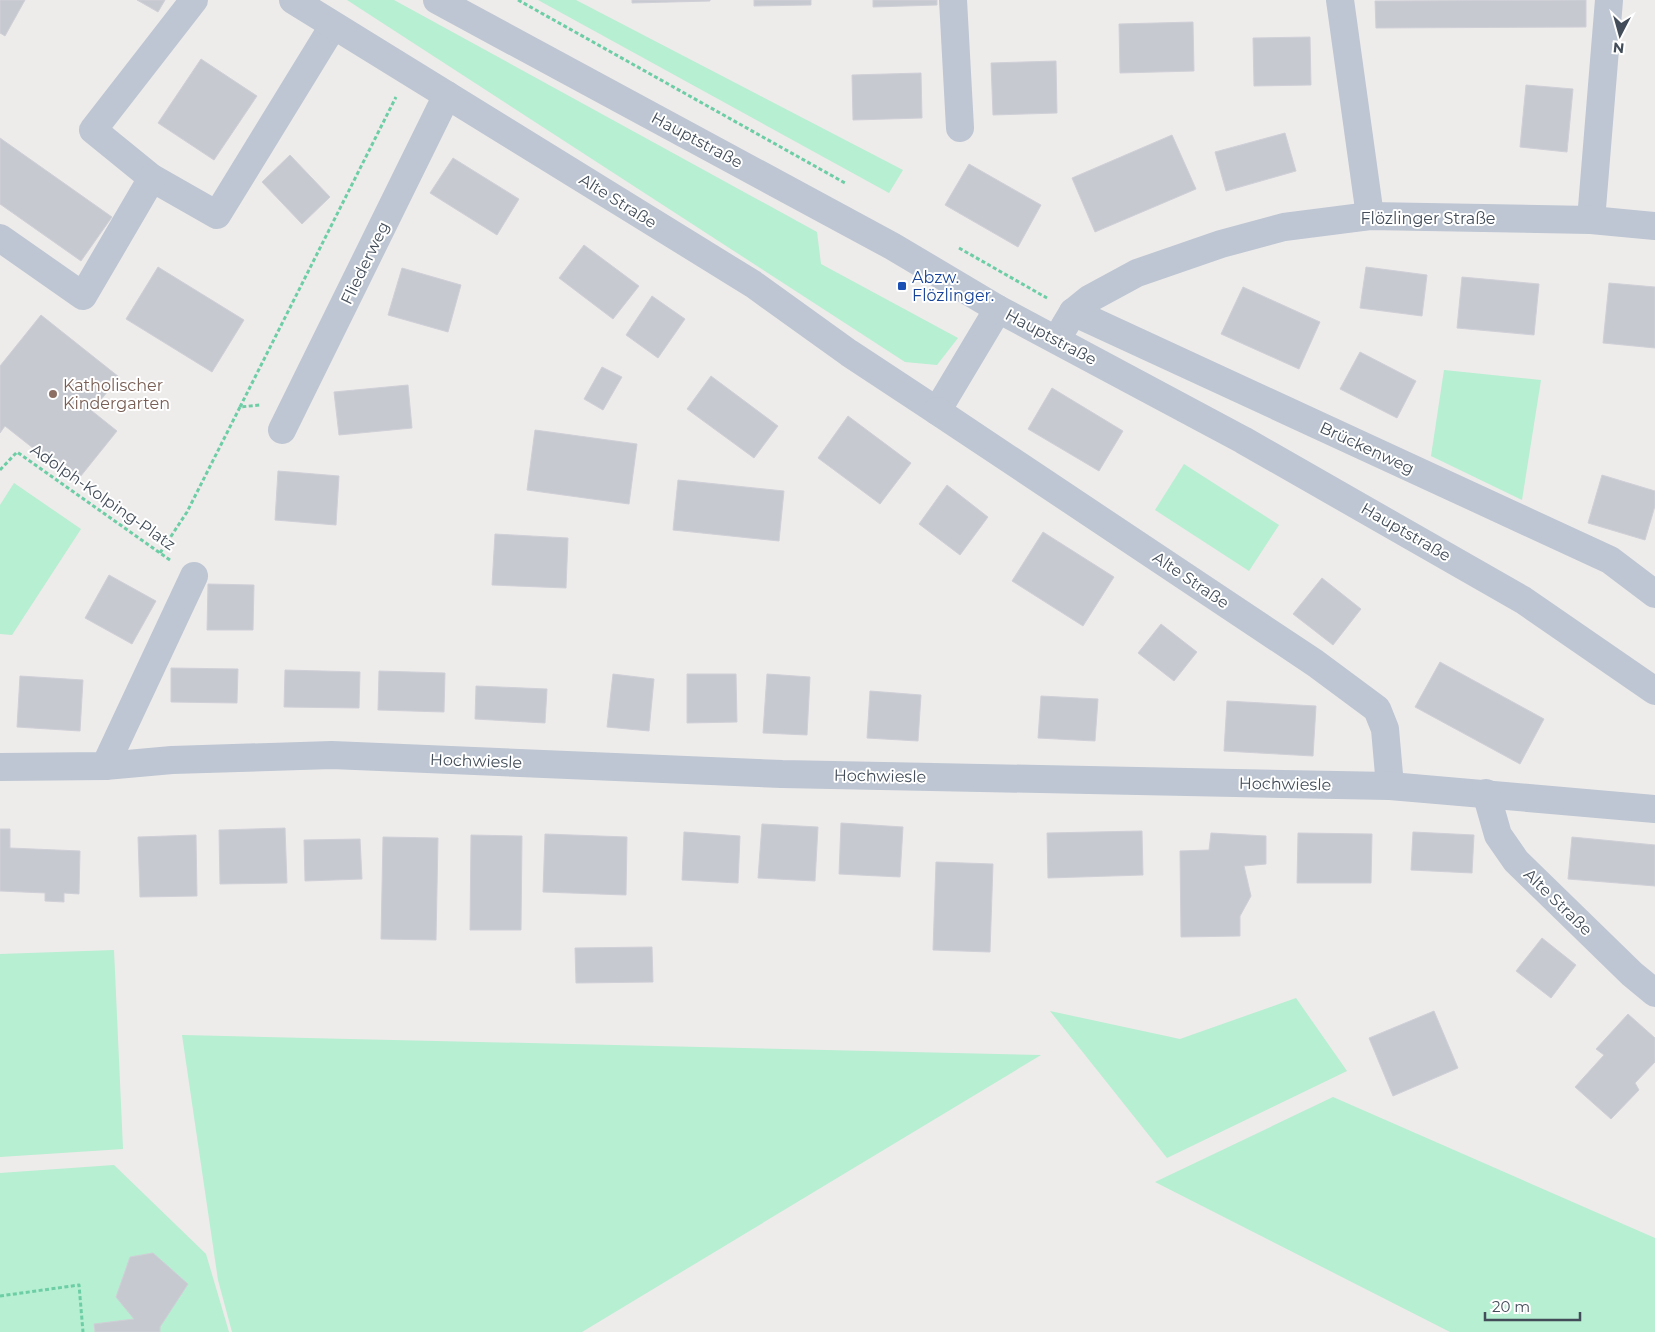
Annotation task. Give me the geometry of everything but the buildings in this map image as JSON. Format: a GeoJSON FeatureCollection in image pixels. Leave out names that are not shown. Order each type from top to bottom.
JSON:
{"type":"FeatureCollection","features":[{"type":"Feature","properties":{"kind":"street"},"geometry":{"type":"LineString","coordinates":[[194,0],[93,130],[152,178],[217,215],[333,26]]}},
{"type":"Feature","properties":{"kind":"street","name":"Alte Straße"},"geometry":{"type":"LineString","coordinates":[[293,0],[753,284],[849,353],[1315,663],[1377,709],[1386,729],[1390,786]]}},
{"type":"Feature","properties":{"kind":"street","name":"Hauptstraße"},"geometry":{"type":"LineString","coordinates":[[437,0],[892,246],[998,309],[1243,440],[1524,600],[1655,691]]}},
{"type":"Feature","properties":{"kind":"street"},"geometry":{"type":"LineString","coordinates":[[953,0],[960,128]]}},
{"type":"Feature","properties":{"kind":"street"},"geometry":{"type":"LineString","coordinates":[[1340,0],[1370,216]]}},
{"type":"Feature","properties":{"kind":"street"},"geometry":{"type":"LineString","coordinates":[[1591,220],[1609,0]]}},
{"type":"Feature","properties":{"kind":"street","name":"Fliederweg"},"geometry":{"type":"LineString","coordinates":[[282,430],[447,96]]}},
{"type":"Feature","properties":{"kind":"street"},"geometry":{"type":"LineString","coordinates":[[0,238],[83,296],[152,178]]}},
{"type":"Feature","properties":{"kind":"street","name":"Flözlinger Straße"},"geometry":{"type":"LineString","coordinates":[[1056,340],[1073,312],[1089,298],[1138,273],[1221,244],[1284,227],[1370,216],[1591,220],[1655,226]]}},
{"type":"Feature","properties":{"kind":"street"},"geometry":{"type":"LineString","coordinates":[[937,411],[998,309]]}},
{"type":"Feature","properties":{"kind":"street","name":"Brückenweg"},"geometry":{"type":"LineString","coordinates":[[1073,312],[1610,560],[1655,594]]}},
{"type":"Feature","properties":{"kind":"street"},"geometry":{"type":"LineString","coordinates":[[105,766],[194,576]]}},
{"type":"Feature","properties":{"kind":"street","name":"Hochwiesle"},"geometry":{"type":"LineString","coordinates":[[0,767],[105,766],[172,760],[332,755],[782,774],[1390,786],[1655,808]]}},
{"type":"Feature","properties":{"kind":"street","name":"Alte Straße"},"geometry":{"type":"LineString","coordinates":[[1486,793],[1498,835],[1516,860],[1632,974],[1655,993]]}},
{"type":"Feature","properties":{"kind":"path"},"geometry":{"type":"LineString","coordinates":[[518,0],[848,185]]}},
{"type":"Feature","properties":{"kind":"path"},"geometry":{"type":"LineString","coordinates":[[160,553],[187,512],[409,72]]}},
{"type":"Feature","properties":{"kind":"path"},"geometry":{"type":"LineString","coordinates":[[952,244],[1073,312]]}},
{"type":"Feature","properties":{"kind":"path"},"geometry":{"type":"LineString","coordinates":[[240,407],[295,403]]}},
{"type":"Feature","properties":{"kind":"path","name":"Adolph-Kolping-Platz"},"geometry":{"type":"LineString","coordinates":[[0,470],[17,452],[194,576]]}},
{"type":"Feature","properties":{"kind":"path"},"geometry":{"type":"LineString","coordinates":[[0,1296],[78,1285],[83,1332]]}},
{"type":"Feature","properties":{"kind":"green space"},"geometry":{"type":"Polygon","coordinates":[[[347,0],[394,0],[817,232],[821,264],[958,338],[937,365],[905,362],[347,0]]]}},
{"type":"Feature","properties":{"kind":"green space"},"geometry":{"type":"Polygon","coordinates":[[[538,0],[576,0],[903,170],[889,193],[538,0]]]}},
{"type":"Feature","properties":{"kind":"green space"},"geometry":{"type":"Polygon","coordinates":[[[1444,370],[1541,380],[1522,500],[1431,456],[1444,370]]]}},
{"type":"Feature","properties":{"kind":"green space"},"geometry":{"type":"Polygon","coordinates":[[[1184,464],[1279,525],[1249,571],[1155,510],[1184,464]]]}},
{"type":"Feature","properties":{"kind":"green space"},"geometry":{"type":"Polygon","coordinates":[[[14,483],[81,529],[12,635],[0,634],[0,505],[14,483]]]}},
{"type":"Feature","properties":{"kind":"green space"},"geometry":{"type":"Polygon","coordinates":[[[114,950],[123,1149],[0,1157],[0,954],[114,950]]]}},
{"type":"Feature","properties":{"kind":"green space"},"geometry":{"type":"Polygon","coordinates":[[[1296,998],[1347,1071],[1167,1158],[1050,1011],[1180,1039],[1296,998]]]}},
{"type":"Feature","properties":{"kind":"green space"},"geometry":{"type":"Polygon","coordinates":[[[182,1035],[1041,1055],[582,1332],[232,1332],[218,1280],[182,1035]]]}},
{"type":"Feature","properties":{"kind":"green space"},"geometry":{"type":"Polygon","coordinates":[[[1333,1097],[1655,1238],[1655,1332],[1450,1332],[1155,1182],[1333,1097]]]}},
{"type":"Feature","properties":{"kind":"green space"},"geometry":{"type":"Polygon","coordinates":[[[114,1165],[206,1254],[229,1332],[0,1332],[0,1173],[114,1165]]]}},
{"type":"Feature","properties":{"kind":"place","name":"Abzw. Flözlinger."},"geometry":{"type":"Point","coordinates":[902,286]}},
{"type":"Feature","properties":{"kind":"place","name":"Katholischer Kindergarten"},"geometry":{"type":"Point","coordinates":[53,394]}}]}
